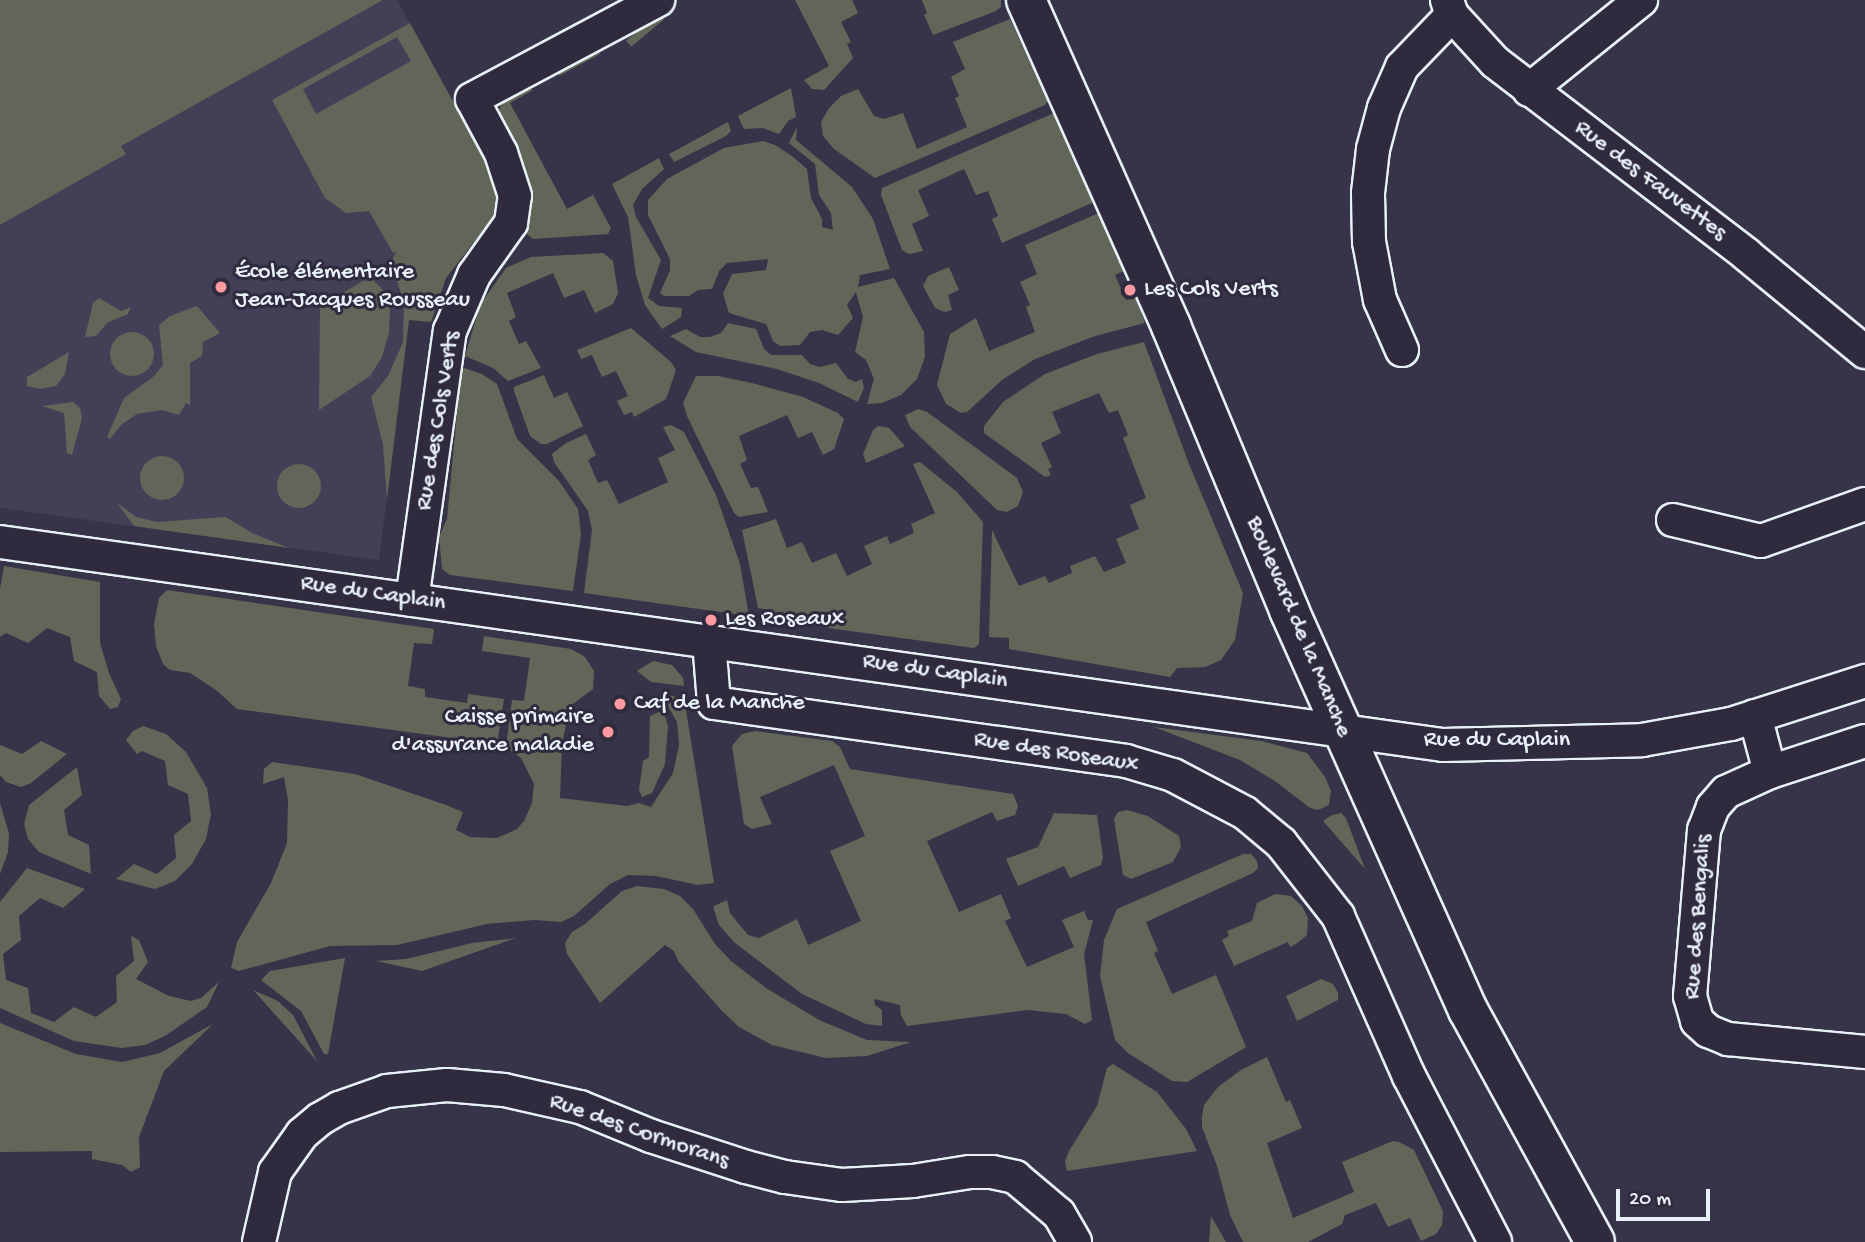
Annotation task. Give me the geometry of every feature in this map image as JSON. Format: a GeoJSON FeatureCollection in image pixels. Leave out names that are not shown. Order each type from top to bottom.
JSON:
{"type":"FeatureCollection","features":[{"type":"Feature","properties":{"kind":"main road","name":"Boulevard de la Manche"},"geometry":{"type":"LineString","coordinates":[[1027,0],[1165,314],[1289,610],[1468,1010],[1595,1242]]}},
{"type":"Feature","properties":{"kind":"street","name":"Rue des Cols Verts"},"geometry":{"type":"LineString","coordinates":[[412,600],[450,331],[474,275],[511,223],[515,196],[501,153],[472,99],[658,0]]}},
{"type":"Feature","properties":{"kind":"street"},"geometry":{"type":"LineString","coordinates":[[1529,90],[1641,0]]}},
{"type":"Feature","properties":{"kind":"street"},"geometry":{"type":"LineString","coordinates":[[1402,350],[1380,300],[1369,242],[1368,193],[1373,149],[1384,108],[1402,67],[1450,8]]}},
{"type":"Feature","properties":{"kind":"street","name":"Rue des Fauvettes"},"geometry":{"type":"LineString","coordinates":[[1450,8],[1495,62],[1747,256],[1865,352]]}},
{"type":"Feature","properties":{"kind":"street"},"geometry":{"type":"LineString","coordinates":[[1673,520],[1761,541],[1865,504]]}},
{"type":"Feature","properties":{"kind":"street","name":"Rue du Caplain"},"geometry":{"type":"LineString","coordinates":[[0,542],[1443,745],[1642,740],[1731,724],[1865,681]]}},
{"type":"Feature","properties":{"kind":"street","name":"Rue des Roseaux"},"geometry":{"type":"LineString","coordinates":[[709,641],[715,703],[1126,761],[1173,775],[1245,813],[1281,844],[1338,916],[1409,1076],[1494,1242]]}},
{"type":"Feature","properties":{"kind":"street"},"geometry":{"type":"LineString","coordinates":[[1755,716],[1770,772]]}},
{"type":"Feature","properties":{"kind":"street","name":"Rue des Bengalis"},"geometry":{"type":"LineString","coordinates":[[1865,741],[1770,772],[1726,792],[1713,807],[1704,830],[1689,996],[1692,1010],[1708,1031],[1728,1039],[1865,1052]]}},
{"type":"Feature","properties":{"kind":"street","name":"Rue des Cormorans"},"geometry":{"type":"LineString","coordinates":[[259,1242],[275,1172],[302,1134],[339,1108],[387,1091],[447,1085],[504,1090],[580,1107],[651,1136],[785,1177],[842,1185],[913,1181],[970,1172],[992,1172],[1015,1177],[1059,1214],[1075,1242]]}},
{"type":"Feature","properties":{"kind":"shaded area","name":"École élémentaire Jean-Jacques Rousseau"},"geometry":{"type":"Polygon","coordinates":[[[383,0],[397,0],[489,167],[497,195],[493,217],[446,278],[431,322],[409,320],[379,560],[0,508],[0,213],[383,0]]]}},
{"type":"Feature","properties":{"kind":"green space"},"geometry":{"type":"Polygon","coordinates":[[[0,0],[383,0],[121,146],[126,154],[0,225],[0,0]]]}},
{"type":"Feature","properties":{"kind":"green space"},"geometry":{"type":"Polygon","coordinates":[[[795,0],[852,0],[858,13],[841,22],[851,42],[847,44],[853,58],[824,90],[812,89],[804,80],[829,66],[795,0]]]}},
{"type":"Feature","properties":{"kind":"green space"},"geometry":{"type":"Polygon","coordinates":[[[922,0],[1001,0],[1001,7],[933,35],[924,15],[927,13],[922,0]]]}},
{"type":"Feature","properties":{"kind":"green space"},"geometry":{"type":"Polygon","coordinates":[[[659,13],[664,19],[631,47],[626,41],[659,13]]]}},
{"type":"Feature","properties":{"kind":"green space"},"geometry":{"type":"Polygon","coordinates":[[[1010,19],[1048,101],[1045,105],[875,178],[834,149],[823,136],[821,122],[829,108],[841,96],[858,89],[874,116],[884,119],[903,113],[917,149],[967,127],[955,98],[959,96],[951,77],[965,69],[953,42],[1010,19]]]}},
{"type":"Feature","properties":{"kind":"green space"},"geometry":{"type":"Polygon","coordinates":[[[410,23],[489,167],[497,195],[493,217],[446,278],[431,322],[409,320],[387,499],[383,445],[371,397],[388,376],[403,342],[404,303],[391,262],[397,251],[393,253],[369,211],[346,213],[325,198],[272,100],[410,23]],[[397,37],[303,89],[316,114],[411,61],[397,37]]]}},
{"type":"Feature","properties":{"kind":"green space"},"geometry":{"type":"Polygon","coordinates":[[[595,49],[600,54],[559,76],[558,70],[595,49]]]}},
{"type":"Feature","properties":{"kind":"green space"},"geometry":{"type":"Polygon","coordinates":[[[522,87],[533,90],[510,103],[567,209],[593,195],[611,228],[608,234],[533,239],[526,233],[527,182],[496,116],[505,97],[522,87]]]}},
{"type":"Feature","properties":{"kind":"green space"},"geometry":{"type":"Polygon","coordinates":[[[791,88],[796,117],[788,121],[779,134],[763,128],[744,129],[738,116],[791,88]]]}},
{"type":"Feature","properties":{"kind":"green space"},"geometry":{"type":"Polygon","coordinates":[[[1054,113],[1094,202],[1002,243],[992,219],[998,216],[988,191],[976,195],[964,169],[918,190],[929,216],[912,224],[923,251],[909,254],[902,250],[881,195],[882,188],[1054,113]]]}},
{"type":"Feature","properties":{"kind":"green space"},"geometry":{"type":"Polygon","coordinates":[[[728,122],[731,131],[726,136],[674,162],[669,154],[728,122]]]}},
{"type":"Feature","properties":{"kind":"green space"},"geometry":{"type":"Polygon","coordinates":[[[797,127],[796,140],[852,187],[873,219],[890,269],[860,275],[858,287],[894,278],[924,332],[925,357],[917,379],[901,395],[882,403],[867,404],[874,379],[866,360],[855,352],[863,317],[856,292],[847,305],[853,318],[838,335],[822,330],[810,332],[800,345],[780,346],[773,341],[766,324],[729,313],[723,294],[732,274],[766,270],[768,259],[727,263],[719,271],[712,289],[698,290],[689,296],[664,296],[660,293],[670,270],[670,259],[648,215],[648,200],[667,179],[724,148],[763,141],[792,156],[807,169],[811,198],[822,219],[822,227],[833,230],[831,213],[819,195],[815,164],[789,143],[797,127]]]}},
{"type":"Feature","properties":{"kind":"green space"},"geometry":{"type":"Polygon","coordinates":[[[659,158],[664,169],[642,189],[633,205],[636,217],[661,260],[648,298],[659,306],[682,308],[681,317],[662,329],[645,305],[636,275],[628,217],[612,184],[659,158]]]}},
{"type":"Feature","properties":{"kind":"green space"},"geometry":{"type":"Polygon","coordinates":[[[1101,212],[1124,271],[1115,275],[1126,300],[1135,297],[1145,323],[1095,336],[1035,359],[1002,380],[967,412],[961,413],[946,404],[937,385],[950,334],[976,318],[989,351],[1035,332],[1026,307],[1030,305],[1020,282],[1037,274],[1025,245],[1101,212]]]}},
{"type":"Feature","properties":{"kind":"green space"},"geometry":{"type":"Polygon","coordinates":[[[603,253],[613,261],[618,293],[613,304],[595,313],[584,290],[564,298],[553,273],[507,293],[516,317],[509,321],[519,344],[526,341],[541,368],[508,381],[493,368],[465,356],[480,305],[506,268],[531,257],[603,253]]]}},
{"type":"Feature","properties":{"kind":"green space"},"geometry":{"type":"Polygon","coordinates":[[[949,267],[959,290],[948,295],[952,310],[945,312],[935,308],[923,286],[928,276],[949,267]]]}},
{"type":"Feature","properties":{"kind":"green space"},"geometry":{"type":"Polygon","coordinates":[[[373,280],[386,293],[390,309],[389,333],[382,357],[370,376],[319,410],[320,306],[363,281],[373,280]]]}},
{"type":"Feature","properties":{"kind":"green space"},"geometry":{"type":"Polygon","coordinates":[[[99,298],[121,311],[131,307],[128,314],[107,323],[96,336],[85,337],[93,303],[99,298]]]}},
{"type":"Feature","properties":{"kind":"green space"},"geometry":{"type":"Polygon","coordinates":[[[197,306],[220,333],[203,342],[202,356],[190,363],[190,405],[186,403],[179,415],[162,410],[137,414],[121,425],[110,439],[107,437],[124,398],[153,377],[163,365],[159,325],[170,316],[197,306]]]}},
{"type":"Feature","properties":{"kind":"green space"},"geometry":{"type":"Polygon","coordinates":[[[728,323],[756,329],[764,349],[771,355],[802,355],[810,364],[819,367],[836,363],[848,379],[856,382],[862,379],[864,388],[858,402],[819,383],[777,369],[696,352],[670,336],[686,329],[700,337],[710,337],[721,333],[728,323]]]}},
{"type":"Feature","properties":{"kind":"green space"},"geometry":{"type":"Polygon","coordinates":[[[631,328],[671,362],[676,370],[666,399],[634,417],[632,412],[624,415],[617,401],[628,396],[616,371],[602,377],[592,355],[581,359],[577,350],[631,328]]]}},
{"type":"Feature","properties":{"kind":"green space"},"geometry":{"type":"Polygon","coordinates":[[[132,332],[148,338],[154,354],[148,370],[132,376],[116,370],[110,354],[116,338],[132,332]]]}},
{"type":"Feature","properties":{"kind":"green space"},"geometry":{"type":"Polygon","coordinates":[[[1144,342],[1189,464],[1243,593],[1235,640],[1221,660],[1205,667],[1177,668],[1170,677],[1009,649],[1009,638],[989,637],[992,530],[1019,586],[1045,576],[1049,583],[1072,573],[1070,566],[1095,556],[1104,572],[1126,563],[1116,539],[1139,529],[1130,505],[1146,498],[1123,438],[1128,435],[1118,410],[1109,413],[1099,393],[1052,412],[1061,433],[1041,443],[1052,467],[1048,469],[1051,475],[1045,477],[984,433],[984,426],[1003,402],[1045,374],[1097,354],[1144,342]]]}},
{"type":"Feature","properties":{"kind":"green space"},"geometry":{"type":"Polygon","coordinates":[[[69,352],[65,374],[56,386],[40,389],[27,386],[27,377],[69,352]]]}},
{"type":"Feature","properties":{"kind":"green space"},"geometry":{"type":"Polygon","coordinates":[[[464,368],[482,374],[497,384],[517,439],[559,481],[578,509],[581,534],[573,591],[450,575],[442,569],[439,537],[447,519],[461,370],[464,368]]]}},
{"type":"Feature","properties":{"kind":"green space"},"geometry":{"type":"Polygon","coordinates":[[[544,375],[554,398],[567,392],[583,426],[547,444],[541,444],[530,436],[514,387],[544,375]]]}},
{"type":"Feature","properties":{"kind":"green space"},"geometry":{"type":"Polygon","coordinates":[[[696,376],[718,376],[752,383],[803,397],[838,413],[844,419],[834,449],[823,455],[812,432],[798,438],[787,415],[739,436],[747,460],[740,464],[751,488],[758,487],[768,512],[739,517],[734,513],[683,403],[696,376]]]}},
{"type":"Feature","properties":{"kind":"green space"},"geometry":{"type":"Polygon","coordinates":[[[73,402],[80,408],[82,418],[72,455],[67,453],[64,413],[42,406],[73,402]]]}},
{"type":"Feature","properties":{"kind":"green space"},"geometry":{"type":"Polygon","coordinates":[[[918,409],[927,412],[1017,478],[1023,492],[1018,506],[1007,512],[997,510],[910,427],[905,415],[918,409]]]}},
{"type":"Feature","properties":{"kind":"green space"},"geometry":{"type":"Polygon","coordinates":[[[671,425],[684,432],[716,495],[740,564],[749,616],[584,593],[592,530],[588,511],[554,462],[552,454],[566,443],[586,434],[596,455],[588,460],[598,483],[607,480],[619,504],[668,482],[658,458],[675,450],[663,427],[671,425]]]}},
{"type":"Feature","properties":{"kind":"green space"},"geometry":{"type":"Polygon","coordinates":[[[878,426],[889,428],[905,446],[866,463],[863,454],[873,430],[878,426]]]}},
{"type":"Feature","properties":{"kind":"green space"},"geometry":{"type":"Polygon","coordinates":[[[162,456],[171,457],[178,462],[183,469],[183,487],[178,494],[171,499],[162,500],[153,499],[146,494],[141,487],[140,478],[141,469],[146,462],[153,457],[162,456]]]}},
{"type":"Feature","properties":{"kind":"green space"},"geometry":{"type":"Polygon","coordinates":[[[920,462],[957,492],[983,522],[979,644],[974,648],[770,620],[770,610],[758,608],[742,530],[776,519],[787,548],[802,542],[812,563],[836,553],[847,576],[872,564],[864,546],[887,536],[890,544],[914,533],[911,524],[935,513],[913,464],[920,462]]]}},
{"type":"Feature","properties":{"kind":"green space"},"geometry":{"type":"Polygon","coordinates":[[[299,464],[308,465],[315,470],[320,477],[320,495],[315,502],[308,507],[299,508],[290,507],[283,502],[278,495],[277,486],[278,477],[283,470],[290,465],[299,464]]]}},
{"type":"Feature","properties":{"kind":"green space"},"geometry":{"type":"Polygon","coordinates":[[[117,503],[136,517],[157,522],[226,517],[252,533],[289,548],[134,526],[117,503]]]}},
{"type":"Feature","properties":{"kind":"green space"},"geometry":{"type":"Polygon","coordinates":[[[4,566],[100,582],[100,643],[109,673],[121,699],[118,707],[110,709],[99,696],[97,672],[74,661],[70,637],[47,628],[28,643],[6,633],[0,637],[0,589],[4,566]]]}},
{"type":"Feature","properties":{"kind":"green space"},"geometry":{"type":"Polygon","coordinates":[[[167,590],[434,629],[432,644],[414,643],[408,686],[425,689],[425,697],[467,703],[468,694],[504,699],[497,744],[237,709],[216,690],[190,673],[170,670],[163,664],[156,646],[154,624],[159,598],[167,590]]]}},
{"type":"Feature","properties":{"kind":"green space"},"geometry":{"type":"Polygon","coordinates":[[[484,636],[571,649],[585,657],[594,671],[593,689],[570,706],[562,744],[560,798],[627,806],[639,803],[651,807],[673,773],[679,745],[677,722],[661,694],[684,698],[714,883],[698,885],[656,876],[628,875],[610,884],[574,916],[561,922],[534,920],[487,924],[397,945],[330,946],[239,971],[231,968],[237,942],[271,883],[287,843],[288,800],[284,777],[263,784],[264,769],[272,762],[355,774],[446,805],[463,812],[456,830],[470,837],[497,838],[517,829],[524,821],[532,803],[534,784],[521,758],[506,747],[512,700],[524,701],[530,658],[482,651],[484,636]]]}},
{"type":"Feature","properties":{"kind":"green space"},"geometry":{"type":"Polygon","coordinates":[[[653,661],[672,665],[683,678],[684,686],[651,682],[637,671],[653,661]]]}},
{"type":"Feature","properties":{"kind":"green space"},"geometry":{"type":"Polygon","coordinates":[[[659,712],[665,716],[668,726],[665,764],[652,793],[642,797],[639,790],[643,761],[649,757],[650,716],[659,712]]]}},
{"type":"Feature","properties":{"kind":"green space"},"geometry":{"type":"Polygon","coordinates":[[[143,726],[166,734],[186,752],[207,788],[211,814],[206,839],[192,864],[175,881],[155,889],[116,879],[134,864],[157,874],[176,858],[174,835],[191,821],[188,794],[168,785],[165,761],[142,751],[137,754],[126,740],[133,731],[143,726]]]}},
{"type":"Feature","properties":{"kind":"green space"},"geometry":{"type":"Polygon","coordinates":[[[1154,727],[1261,741],[1307,753],[1325,777],[1331,791],[1329,805],[1318,810],[1310,808],[1275,781],[1240,760],[1154,727]]]}},
{"type":"Feature","properties":{"kind":"green space"},"geometry":{"type":"Polygon","coordinates":[[[755,731],[832,741],[840,747],[850,769],[1013,794],[1018,806],[1015,815],[997,821],[992,812],[927,841],[959,912],[1001,894],[1011,918],[1005,921],[1027,967],[1074,947],[1062,920],[1084,911],[1088,920],[1093,920],[1084,954],[1092,1020],[1085,1024],[1066,1014],[1028,1010],[907,1026],[901,1015],[900,1005],[874,999],[875,1005],[882,1010],[882,1026],[866,1024],[802,994],[735,943],[719,925],[714,910],[714,906],[727,900],[730,913],[748,935],[759,938],[797,919],[808,945],[861,921],[830,851],[865,836],[834,765],[760,797],[772,824],[752,829],[744,824],[732,746],[742,734],[755,731]]]}},
{"type":"Feature","properties":{"kind":"green space"},"geometry":{"type":"Polygon","coordinates":[[[41,741],[67,754],[31,783],[21,787],[6,782],[0,775],[0,745],[22,754],[41,741]]]}},
{"type":"Feature","properties":{"kind":"green space"},"geometry":{"type":"Polygon","coordinates":[[[77,767],[82,795],[64,810],[68,835],[89,845],[91,874],[39,852],[28,839],[24,824],[29,805],[77,767]]]}},
{"type":"Feature","properties":{"kind":"green space"},"geometry":{"type":"Polygon","coordinates":[[[0,803],[9,833],[8,852],[0,874],[0,803]]]}},
{"type":"Feature","properties":{"kind":"green space"},"geometry":{"type":"Polygon","coordinates":[[[1127,810],[1148,816],[1179,836],[1181,847],[1173,862],[1131,879],[1123,875],[1114,819],[1118,812],[1127,810]]]}},
{"type":"Feature","properties":{"kind":"green space"},"geometry":{"type":"Polygon","coordinates":[[[1054,813],[1097,815],[1103,857],[1101,865],[1070,878],[1064,866],[1018,886],[1006,859],[1038,847],[1054,813]]]}},
{"type":"Feature","properties":{"kind":"green space"},"geometry":{"type":"Polygon","coordinates":[[[1341,813],[1346,818],[1365,869],[1323,821],[1341,813]]]}},
{"type":"Feature","properties":{"kind":"green space"},"geometry":{"type":"Polygon","coordinates":[[[1243,854],[1251,854],[1257,861],[1258,868],[1253,873],[1146,922],[1158,951],[1154,953],[1172,994],[1216,975],[1246,1047],[1187,1082],[1172,1081],[1128,1053],[1115,1040],[1100,976],[1104,940],[1117,909],[1243,854]]]}},
{"type":"Feature","properties":{"kind":"green space"},"geometry":{"type":"Polygon","coordinates":[[[27,868],[85,889],[63,908],[40,898],[19,916],[21,940],[3,954],[6,980],[28,988],[31,1013],[54,1022],[74,1007],[96,1017],[117,1002],[116,976],[134,961],[131,936],[139,940],[148,962],[136,979],[169,996],[191,1001],[201,998],[219,982],[207,1007],[165,1036],[145,1045],[122,1048],[74,1041],[0,1008],[0,902],[27,868]]]}},
{"type":"Feature","properties":{"kind":"green space"},"geometry":{"type":"Polygon","coordinates":[[[637,886],[664,889],[680,896],[693,909],[715,944],[731,961],[766,988],[819,1020],[867,1040],[911,1042],[867,1056],[826,1058],[772,1045],[739,1027],[678,961],[674,951],[665,945],[600,1003],[567,954],[565,943],[572,932],[622,891],[637,886]]]}},
{"type":"Feature","properties":{"kind":"green space"},"geometry":{"type":"Polygon","coordinates":[[[1275,894],[1291,896],[1302,906],[1308,918],[1307,935],[1290,947],[1288,942],[1234,966],[1222,940],[1229,936],[1227,931],[1252,921],[1257,903],[1275,894]]]}},
{"type":"Feature","properties":{"kind":"green space"},"geometry":{"type":"Polygon","coordinates":[[[516,938],[422,971],[376,961],[406,959],[472,943],[516,938]]]}},
{"type":"Feature","properties":{"kind":"green space"},"geometry":{"type":"Polygon","coordinates":[[[345,958],[328,1054],[324,1054],[301,1011],[261,980],[270,971],[345,958]]]}},
{"type":"Feature","properties":{"kind":"green space"},"geometry":{"type":"Polygon","coordinates":[[[1321,979],[1333,984],[1338,1000],[1297,1021],[1286,996],[1321,979]]]}},
{"type":"Feature","properties":{"kind":"green space"},"geometry":{"type":"Polygon","coordinates":[[[253,990],[278,1001],[293,1015],[317,1061],[253,990]]]}},
{"type":"Feature","properties":{"kind":"green space"},"geometry":{"type":"Polygon","coordinates":[[[0,1023],[76,1054],[122,1062],[160,1053],[213,1024],[164,1071],[139,1137],[140,1167],[131,1172],[122,1165],[92,1159],[92,1151],[0,1152],[0,1023]]]}},
{"type":"Feature","properties":{"kind":"green space"},"geometry":{"type":"Polygon","coordinates":[[[1267,1057],[1286,1102],[1290,1100],[1302,1128],[1267,1143],[1293,1218],[1354,1192],[1342,1162],[1393,1141],[1414,1150],[1443,1211],[1442,1225],[1436,1234],[1421,1241],[1410,1218],[1388,1227],[1376,1203],[1345,1215],[1342,1224],[1308,1242],[1243,1242],[1230,1215],[1217,1166],[1202,1127],[1202,1116],[1204,1105],[1218,1087],[1241,1070],[1267,1057]]]}},
{"type":"Feature","properties":{"kind":"green space"},"geometry":{"type":"Polygon","coordinates":[[[1113,1064],[1157,1092],[1186,1129],[1197,1151],[1067,1171],[1065,1161],[1069,1151],[1097,1106],[1107,1068],[1113,1064]]]}},
{"type":"Feature","properties":{"kind":"green space"},"geometry":{"type":"Polygon","coordinates":[[[1211,1216],[1226,1242],[1209,1242],[1211,1216]]]}},
{"type":"Feature","properties":{"kind":"place","name":"École élémentaire Jean-Jacques Rousseau"},"geometry":{"type":"Point","coordinates":[221,287]}},
{"type":"Feature","properties":{"kind":"place","name":"Les Cols Verts"},"geometry":{"type":"Point","coordinates":[1130,290]}},
{"type":"Feature","properties":{"kind":"place","name":"Les Roseaux"},"geometry":{"type":"Point","coordinates":[711,620]}},
{"type":"Feature","properties":{"kind":"place","name":"Caf de la Manche"},"geometry":{"type":"Point","coordinates":[620,704]}},
{"type":"Feature","properties":{"kind":"place","name":"Caisse primaire d'assurance maladie"},"geometry":{"type":"Point","coordinates":[608,732]}}]}
